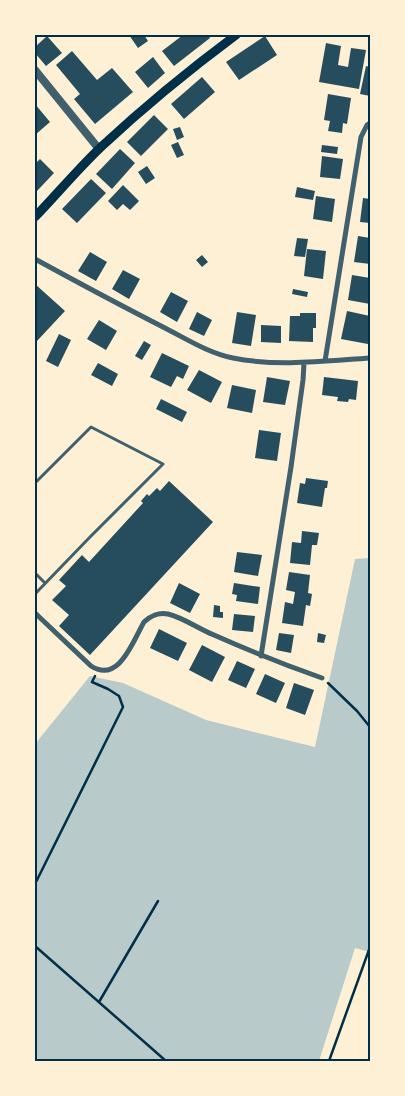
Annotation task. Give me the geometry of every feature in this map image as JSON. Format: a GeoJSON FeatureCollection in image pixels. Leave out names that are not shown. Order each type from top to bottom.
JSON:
{"type":"FeatureCollection","features":[{"type":"Feature","properties":{"kind":"main road"},"geometry":{"type":"LineString","coordinates":[[35,217],[99,149],[177,79],[236,35]]}},
{"type":"Feature","properties":{"kind":"street"},"geometry":{"type":"LineString","coordinates":[[35,70],[99,149]]}},
{"type":"Feature","properties":{"kind":"street"},"geometry":{"type":"LineString","coordinates":[[326,361],[361,137],[370,123]]}},
{"type":"Feature","properties":{"kind":"street"},"geometry":{"type":"LineString","coordinates":[[35,259],[90,290],[210,351],[231,358],[250,361],[304,362],[370,358]]}},
{"type":"Feature","properties":{"kind":"street"},"geometry":{"type":"LineString","coordinates":[[261,656],[291,468],[304,362]]}},
{"type":"Feature","properties":{"kind":"street"},"geometry":{"type":"LineString","coordinates":[[35,613],[97,670],[104,671],[113,668],[120,662],[144,622],[148,618],[161,614],[176,617],[261,656],[322,678]]}},
{"type":"Feature","properties":{"kind":"lane"},"geometry":{"type":"LineString","coordinates":[[35,483],[92,427],[164,464],[35,594]]}},
{"type":"Feature","properties":{"kind":"lane"},"geometry":{"type":"LineString","coordinates":[[35,573],[45,583]]}},
{"type":"Feature","properties":{"kind":"path"},"geometry":{"type":"LineString","coordinates":[[35,884],[123,707],[119,696],[92,682],[97,670]]}},
{"type":"Feature","properties":{"kind":"path"},"geometry":{"type":"LineString","coordinates":[[322,678],[357,711],[370,727]]}},
{"type":"Feature","properties":{"kind":"path"},"geometry":{"type":"LineString","coordinates":[[99,1002],[158,901]]}},
{"type":"Feature","properties":{"kind":"path"},"geometry":{"type":"LineString","coordinates":[[35,946],[166,1061]]}},
{"type":"Feature","properties":{"kind":"path"},"geometry":{"type":"LineString","coordinates":[[329,1061],[370,946]]}},
{"type":"Feature","properties":{"kind":"shaded area"},"geometry":{"type":"Polygon","coordinates":[[[370,558],[370,952],[355,948],[319,1061],[35,1061],[35,744],[90,676],[123,683],[206,720],[315,747],[355,559],[370,558]]]}},
{"type":"Feature","properties":{"kind":"building"},"geometry":{"type":"Polygon","coordinates":[[[129,35],[144,35],[148,41],[138,48],[129,35]]]}},
{"type":"Feature","properties":{"kind":"building"},"geometry":{"type":"Polygon","coordinates":[[[183,35],[208,35],[210,38],[174,66],[162,51],[183,35]]]}},
{"type":"Feature","properties":{"kind":"building"},"geometry":{"type":"Polygon","coordinates":[[[47,36],[62,53],[46,66],[35,53],[35,47],[47,36]]]}},
{"type":"Feature","properties":{"kind":"building"},"geometry":{"type":"Polygon","coordinates":[[[265,36],[277,55],[239,80],[226,62],[265,36]]]}},
{"type":"Feature","properties":{"kind":"building"},"geometry":{"type":"Polygon","coordinates":[[[326,43],[341,46],[338,65],[348,67],[351,48],[366,50],[359,89],[319,82],[326,43]]]}},
{"type":"Feature","properties":{"kind":"building"},"geometry":{"type":"Polygon","coordinates":[[[72,51],[97,80],[112,68],[133,92],[95,124],[74,99],[80,94],[56,65],[72,51]]]}},
{"type":"Feature","properties":{"kind":"building"},"geometry":{"type":"Polygon","coordinates":[[[153,57],[165,73],[148,88],[135,72],[153,57]]]}},
{"type":"Feature","properties":{"kind":"building"},"geometry":{"type":"Polygon","coordinates":[[[366,66],[370,67],[370,96],[360,94],[366,66]]]}},
{"type":"Feature","properties":{"kind":"building"},"geometry":{"type":"Polygon","coordinates":[[[202,77],[215,92],[184,119],[171,104],[202,77]]]}},
{"type":"Feature","properties":{"kind":"building"},"geometry":{"type":"Polygon","coordinates":[[[328,94],[351,98],[347,124],[343,123],[342,133],[328,131],[330,121],[324,120],[328,94]]]}},
{"type":"Feature","properties":{"kind":"building"},"geometry":{"type":"Polygon","coordinates":[[[35,104],[50,122],[35,135],[35,104]]]}},
{"type":"Feature","properties":{"kind":"building"},"geometry":{"type":"Polygon","coordinates":[[[154,115],[168,129],[141,156],[127,142],[154,115]]]}},
{"type":"Feature","properties":{"kind":"building"},"geometry":{"type":"Polygon","coordinates":[[[180,127],[184,137],[177,140],[173,129],[180,127]]]}},
{"type":"Feature","properties":{"kind":"building"},"geometry":{"type":"Polygon","coordinates":[[[178,142],[184,155],[177,158],[171,145],[178,142]]]}},
{"type":"Feature","properties":{"kind":"building"},"geometry":{"type":"Polygon","coordinates":[[[322,145],[338,147],[337,154],[321,152],[322,145]]]}},
{"type":"Feature","properties":{"kind":"building"},"geometry":{"type":"Polygon","coordinates":[[[120,149],[135,163],[112,189],[96,174],[120,149]]]}},
{"type":"Feature","properties":{"kind":"building"},"geometry":{"type":"Polygon","coordinates":[[[322,156],[343,159],[340,179],[320,177],[322,156]]]}},
{"type":"Feature","properties":{"kind":"building"},"geometry":{"type":"Polygon","coordinates":[[[40,159],[54,173],[37,191],[35,189],[35,161],[36,163],[40,159]]]}},
{"type":"Feature","properties":{"kind":"building"},"geometry":{"type":"Polygon","coordinates":[[[147,166],[155,178],[146,184],[138,172],[147,166]]]}},
{"type":"Feature","properties":{"kind":"building"},"geometry":{"type":"Polygon","coordinates":[[[91,179],[106,193],[77,223],[62,209],[91,179]]]}},
{"type":"Feature","properties":{"kind":"building"},"geometry":{"type":"Polygon","coordinates":[[[123,185],[139,201],[130,210],[123,204],[117,210],[108,201],[123,185]]]}},
{"type":"Feature","properties":{"kind":"building"},"geometry":{"type":"Polygon","coordinates":[[[297,187],[315,191],[313,200],[295,197],[297,187]]]}},
{"type":"Feature","properties":{"kind":"building"},"geometry":{"type":"Polygon","coordinates":[[[316,196],[335,199],[332,222],[313,219],[316,196]]]}},
{"type":"Feature","properties":{"kind":"building"},"geometry":{"type":"Polygon","coordinates":[[[363,198],[370,199],[370,223],[360,222],[363,198]]]}},
{"type":"Feature","properties":{"kind":"building"},"geometry":{"type":"Polygon","coordinates":[[[358,236],[370,238],[370,264],[354,262],[358,236]]]}},
{"type":"Feature","properties":{"kind":"building"},"geometry":{"type":"Polygon","coordinates":[[[297,238],[308,239],[305,257],[294,256],[297,238]]]}},
{"type":"Feature","properties":{"kind":"building"},"geometry":{"type":"Polygon","coordinates":[[[307,249],[326,251],[323,279],[304,276],[307,249]]]}},
{"type":"Feature","properties":{"kind":"building"},"geometry":{"type":"Polygon","coordinates":[[[90,252],[107,262],[96,281],[78,271],[90,252]]]}},
{"type":"Feature","properties":{"kind":"building"},"geometry":{"type":"Polygon","coordinates":[[[202,255],[208,262],[202,267],[196,260],[202,255]]]}},
{"type":"Feature","properties":{"kind":"building"},"geometry":{"type":"Polygon","coordinates":[[[123,270],[140,279],[129,299],[112,289],[123,270]]]}},
{"type":"Feature","properties":{"kind":"building"},"geometry":{"type":"Polygon","coordinates":[[[352,275],[370,278],[370,304],[348,300],[352,275]]]}},
{"type":"Feature","properties":{"kind":"building"},"geometry":{"type":"Polygon","coordinates":[[[35,284],[65,311],[37,341],[35,340],[35,284]]]}},
{"type":"Feature","properties":{"kind":"building"},"geometry":{"type":"Polygon","coordinates":[[[293,289],[308,292],[307,297],[292,294],[293,289]]]}},
{"type":"Feature","properties":{"kind":"building"},"geometry":{"type":"Polygon","coordinates":[[[171,292],[188,301],[177,322],[160,312],[171,292]]]}},
{"type":"Feature","properties":{"kind":"building"},"geometry":{"type":"Polygon","coordinates":[[[347,311],[370,316],[368,344],[341,339],[347,311]]]}},
{"type":"Feature","properties":{"kind":"building"},"geometry":{"type":"Polygon","coordinates":[[[197,312],[212,320],[204,336],[189,329],[197,312]]]}},
{"type":"Feature","properties":{"kind":"building"},"geometry":{"type":"Polygon","coordinates":[[[237,312],[256,315],[251,346],[232,343],[237,312]]]}},
{"type":"Feature","properties":{"kind":"building"},"geometry":{"type":"Polygon","coordinates":[[[300,313],[316,313],[316,328],[313,328],[313,342],[289,341],[290,316],[300,316],[300,313]]]}},
{"type":"Feature","properties":{"kind":"building"},"geometry":{"type":"Polygon","coordinates":[[[99,320],[117,331],[106,350],[87,339],[99,320]]]}},
{"type":"Feature","properties":{"kind":"building"},"geometry":{"type":"Polygon","coordinates":[[[261,325],[281,326],[281,343],[261,342],[261,325]]]}},
{"type":"Feature","properties":{"kind":"building"},"geometry":{"type":"Polygon","coordinates":[[[59,334],[71,340],[58,367],[46,361],[59,334]]]}},
{"type":"Feature","properties":{"kind":"building"},"geometry":{"type":"Polygon","coordinates":[[[144,341],[151,345],[142,360],[135,356],[144,341]]]}},
{"type":"Feature","properties":{"kind":"building"},"geometry":{"type":"Polygon","coordinates":[[[162,353],[189,366],[183,379],[177,376],[171,387],[150,377],[162,353]]]}},
{"type":"Feature","properties":{"kind":"building"},"geometry":{"type":"Polygon","coordinates":[[[98,363],[118,374],[112,386],[91,375],[98,363]]]}},
{"type":"Feature","properties":{"kind":"building"},"geometry":{"type":"Polygon","coordinates":[[[199,370],[222,382],[211,403],[187,390],[199,370]]]}},
{"type":"Feature","properties":{"kind":"building"},"geometry":{"type":"Polygon","coordinates":[[[267,377],[290,381],[285,405],[263,402],[267,377]]]}},
{"type":"Feature","properties":{"kind":"building"},"geometry":{"type":"Polygon","coordinates":[[[324,377],[358,381],[356,400],[349,399],[348,402],[337,401],[338,397],[322,395],[324,377]]]}},
{"type":"Feature","properties":{"kind":"building"},"geometry":{"type":"Polygon","coordinates":[[[232,385],[256,390],[252,413],[227,408],[232,385]]]}},
{"type":"Feature","properties":{"kind":"building"},"geometry":{"type":"Polygon","coordinates":[[[161,399],[187,412],[182,422],[156,409],[161,399]]]}},
{"type":"Feature","properties":{"kind":"building"},"geometry":{"type":"Polygon","coordinates":[[[259,430],[281,433],[277,461],[255,458],[259,430]]]}},
{"type":"Feature","properties":{"kind":"building"},"geometry":{"type":"Polygon","coordinates":[[[306,478],[328,481],[322,507],[297,503],[300,483],[305,484],[306,478]]]}},
{"type":"Feature","properties":{"kind":"building"},"geometry":{"type":"Polygon","coordinates":[[[169,481],[213,522],[90,655],[59,626],[69,615],[52,600],[66,586],[59,580],[82,555],[89,562],[143,503],[141,501],[147,494],[149,496],[157,488],[160,491],[169,481]]]}},
{"type":"Feature","properties":{"kind":"building"},"geometry":{"type":"Polygon","coordinates":[[[302,531],[319,533],[317,545],[312,545],[310,565],[290,563],[292,542],[301,543],[302,531]]]}},
{"type":"Feature","properties":{"kind":"building"},"geometry":{"type":"Polygon","coordinates":[[[237,552],[262,555],[258,576],[234,572],[237,552]]]}},
{"type":"Feature","properties":{"kind":"building"},"geometry":{"type":"Polygon","coordinates":[[[289,572],[310,575],[308,593],[312,594],[310,606],[306,605],[303,626],[282,623],[285,602],[293,604],[295,592],[286,590],[289,572]]]}},
{"type":"Feature","properties":{"kind":"building"},"geometry":{"type":"Polygon","coordinates":[[[179,583],[200,594],[190,613],[170,603],[179,583]]]}},
{"type":"Feature","properties":{"kind":"building"},"geometry":{"type":"Polygon","coordinates":[[[234,583],[260,587],[258,604],[236,601],[237,595],[232,594],[234,583]]]}},
{"type":"Feature","properties":{"kind":"building"},"geometry":{"type":"Polygon","coordinates":[[[214,605],[220,606],[223,618],[213,617],[214,605]]]}},
{"type":"Feature","properties":{"kind":"building"},"geometry":{"type":"Polygon","coordinates":[[[234,614],[255,616],[253,632],[232,630],[234,614]]]}},
{"type":"Feature","properties":{"kind":"building"},"geometry":{"type":"Polygon","coordinates":[[[159,629],[187,643],[178,661],[150,648],[159,629]]]}},
{"type":"Feature","properties":{"kind":"building"},"geometry":{"type":"Polygon","coordinates":[[[279,633],[294,635],[291,653],[276,650],[279,633]]]}},
{"type":"Feature","properties":{"kind":"building"},"geometry":{"type":"Polygon","coordinates":[[[318,633],[326,635],[324,643],[317,642],[318,633]]]}},
{"type":"Feature","properties":{"kind":"building"},"geometry":{"type":"Polygon","coordinates":[[[202,645],[225,657],[212,682],[189,670],[202,645]]]}},
{"type":"Feature","properties":{"kind":"building"},"geometry":{"type":"Polygon","coordinates":[[[237,661],[255,669],[246,688],[228,680],[237,661]]]}},
{"type":"Feature","properties":{"kind":"building"},"geometry":{"type":"Polygon","coordinates":[[[265,674],[285,683],[276,703],[256,694],[265,674]]]}},
{"type":"Feature","properties":{"kind":"building"},"geometry":{"type":"Polygon","coordinates":[[[294,683],[314,690],[305,715],[286,708],[294,683]]]}}]}
